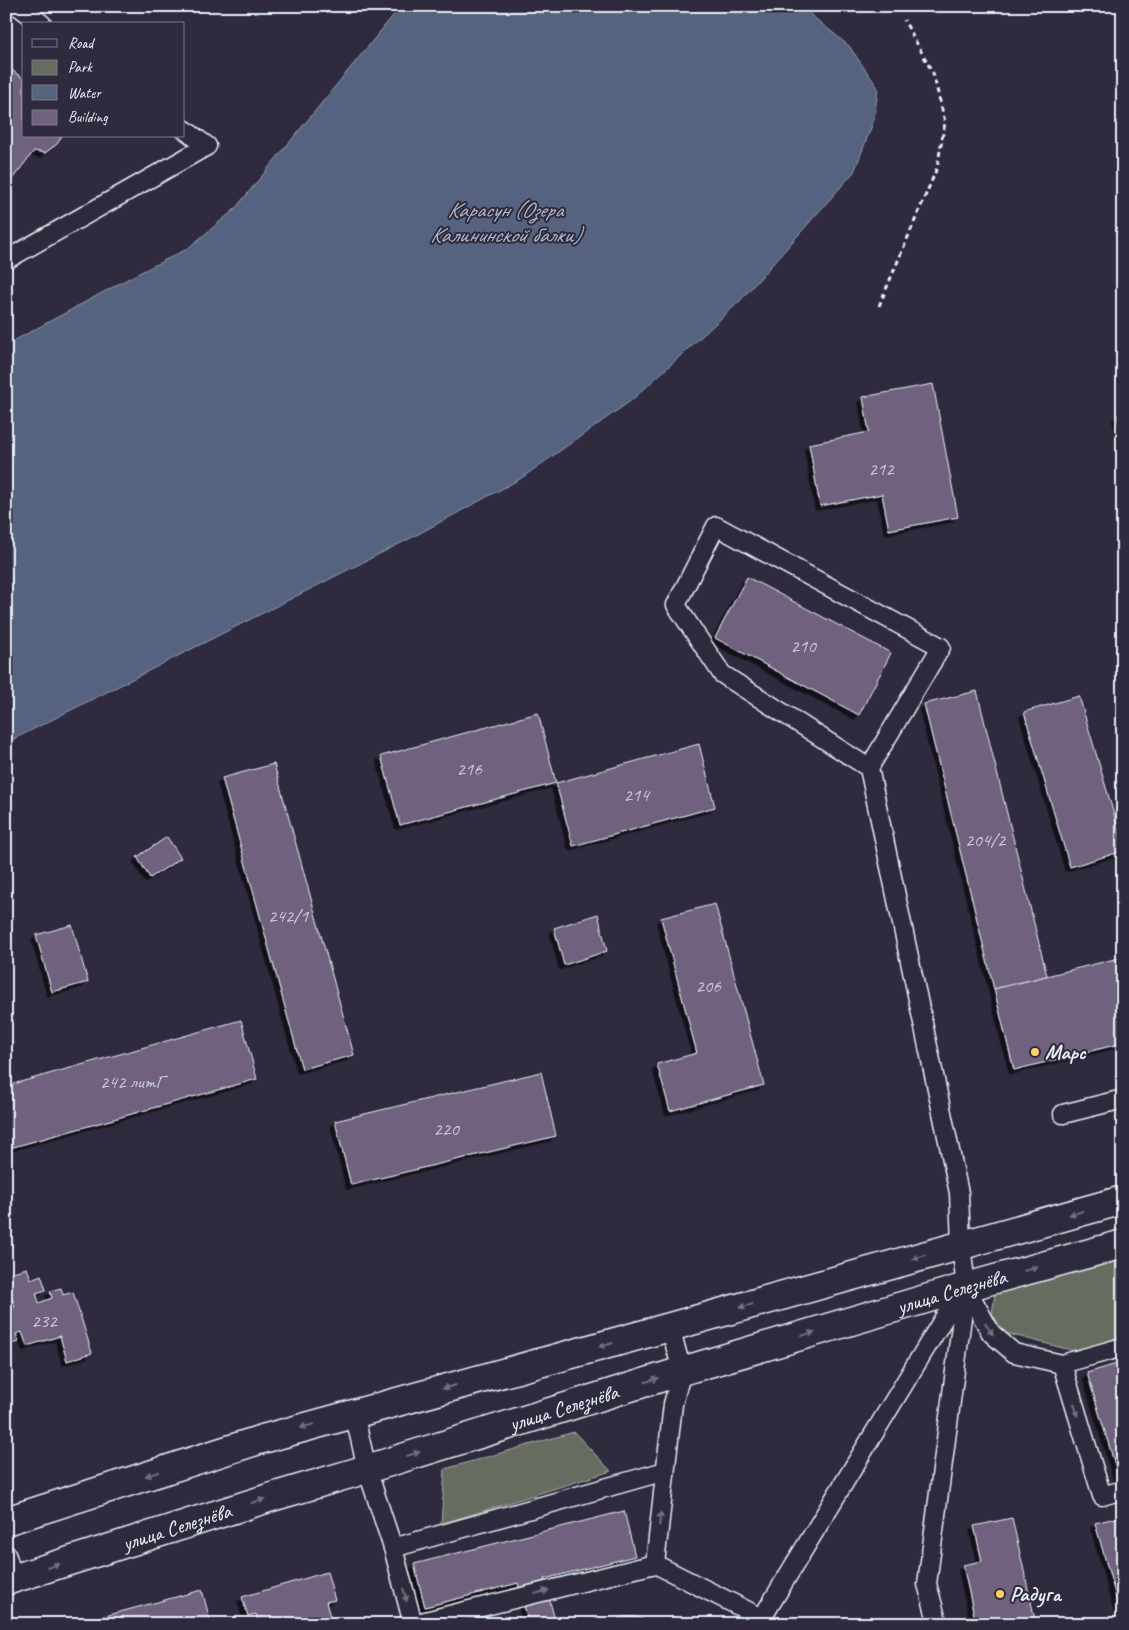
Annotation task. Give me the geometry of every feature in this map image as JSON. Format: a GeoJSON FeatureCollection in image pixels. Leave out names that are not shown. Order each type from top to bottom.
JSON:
{"type":"FeatureCollection","features":[{"type":"Feature","properties":{"kind":"main road","name":"улица Селезнёва"},"geometry":{"type":"LineString","coordinates":[[6,1521],[259,1440],[1123,1200]]}},
{"type":"Feature","properties":{"kind":"main road","name":"улица Селезнёва"},"geometry":{"type":"LineString","coordinates":[[9,1571],[272,1497],[682,1371],[966,1287],[1123,1244]]}},
{"type":"Feature","properties":{"kind":"lane"},"geometry":{"type":"LineString","coordinates":[[18,6],[39,22]]}},
{"type":"Feature","properties":{"kind":"lane"},"geometry":{"type":"LineString","coordinates":[[6,260],[207,146],[185,130]]}},
{"type":"Feature","properties":{"kind":"lane"},"geometry":{"type":"LineString","coordinates":[[869,768],[722,674],[676,605],[716,526],[942,647],[869,768],[959,1193],[961,1245],[966,1287],[927,1584],[938,1624]]}},
{"type":"Feature","properties":{"kind":"lane"},"geometry":{"type":"LineString","coordinates":[[1063,1114],[1123,1099]]}},
{"type":"Feature","properties":{"kind":"lane"},"geometry":{"type":"LineString","coordinates":[[966,1287],[991,1334],[1014,1353],[1062,1364],[1123,1347]]}},
{"type":"Feature","properties":{"kind":"lane"},"geometry":{"type":"LineString","coordinates":[[354,1413],[367,1469],[393,1548],[414,1624],[655,1564],[762,1618],[944,1318],[966,1287]]}},
{"type":"Feature","properties":{"kind":"lane"},"geometry":{"type":"LineString","coordinates":[[655,1564],[673,1404],[682,1371],[670,1327]]}},
{"type":"Feature","properties":{"kind":"lane"},"geometry":{"type":"LineString","coordinates":[[1062,1364],[1102,1496],[1123,1490]]}},
{"type":"Feature","properties":{"kind":"lane"},"geometry":{"type":"LineString","coordinates":[[393,1548],[665,1471]]}},
{"type":"Feature","properties":{"kind":"path"},"geometry":{"type":"LineString","coordinates":[[879,306],[937,168],[946,122],[933,73],[904,20]]}},
{"type":"Feature","properties":{"kind":"green space"},"geometry":{"type":"Polygon","coordinates":[[[1123,1256],[1123,1335],[1078,1352],[1005,1333],[992,1314],[995,1293],[1123,1256]]]}},
{"type":"Feature","properties":{"kind":"green space"},"geometry":{"type":"Polygon","coordinates":[[[574,1432],[611,1471],[441,1524],[445,1469],[574,1432]]]}},
{"type":"Feature","properties":{"kind":"water","name":"Карасун (Озера Калининской балки)"},"geometry":{"type":"Polygon","coordinates":[[[401,6],[800,6],[849,46],[878,88],[874,120],[854,172],[739,302],[632,400],[520,479],[409,539],[6,743],[6,345],[187,249],[234,210],[401,6]]]}},
{"type":"Feature","properties":{"kind":"building"},"geometry":{"type":"Polygon","coordinates":[[[9,68],[22,78],[22,138],[61,138],[57,144],[45,153],[34,151],[6,187],[6,72],[9,68]]]}},
{"type":"Feature","properties":{"kind":"building"},"geometry":{"type":"Polygon","coordinates":[[[933,384],[958,517],[889,530],[882,494],[820,506],[809,444],[869,432],[863,397],[933,384]]]}},
{"type":"Feature","properties":{"kind":"building"},"geometry":{"type":"Polygon","coordinates":[[[1123,414],[1123,444],[1117,415],[1123,414]]]}},
{"type":"Feature","properties":{"kind":"building"},"geometry":{"type":"Polygon","coordinates":[[[747,577],[891,653],[859,715],[715,638],[747,577]]]}},
{"type":"Feature","properties":{"kind":"building"},"geometry":{"type":"Polygon","coordinates":[[[977,691],[1047,976],[994,989],[924,704],[977,691]]]}},
{"type":"Feature","properties":{"kind":"building"},"geometry":{"type":"Polygon","coordinates":[[[1079,696],[1123,845],[1123,851],[1070,867],[1024,712],[1079,696]]]}},
{"type":"Feature","properties":{"kind":"building"},"geometry":{"type":"Polygon","coordinates":[[[538,713],[556,783],[400,825],[381,756],[538,713]]]}},
{"type":"Feature","properties":{"kind":"building"},"geometry":{"type":"Polygon","coordinates":[[[699,744],[715,807],[573,846],[556,783],[699,744]]]}},
{"type":"Feature","properties":{"kind":"building"},"geometry":{"type":"Polygon","coordinates":[[[274,764],[354,1055],[302,1069],[222,778],[274,764]]]}},
{"type":"Feature","properties":{"kind":"building"},"geometry":{"type":"Polygon","coordinates":[[[167,837],[181,858],[150,878],[137,857],[167,837]]]}},
{"type":"Feature","properties":{"kind":"building"},"geometry":{"type":"Polygon","coordinates":[[[715,904],[764,1085],[670,1111],[657,1064],[697,1053],[661,918],[715,904]]]}},
{"type":"Feature","properties":{"kind":"building"},"geometry":{"type":"Polygon","coordinates":[[[598,914],[607,951],[564,965],[554,928],[598,914]]]}},
{"type":"Feature","properties":{"kind":"building"},"geometry":{"type":"Polygon","coordinates":[[[72,925],[88,982],[52,992],[36,935],[72,925]]]}},
{"type":"Feature","properties":{"kind":"building"},"geometry":{"type":"Polygon","coordinates":[[[1123,957],[1123,1043],[1014,1070],[994,989],[1123,957]]]}},
{"type":"Feature","properties":{"kind":"building"},"geometry":{"type":"Polygon","coordinates":[[[241,1020],[257,1079],[6,1149],[6,1086],[241,1020]]]}},
{"type":"Feature","properties":{"kind":"building"},"geometry":{"type":"Polygon","coordinates":[[[541,1072],[556,1136],[351,1185],[335,1121],[541,1072]]]}},
{"type":"Feature","properties":{"kind":"building"},"geometry":{"type":"Polygon","coordinates":[[[27,1268],[31,1279],[41,1275],[46,1290],[36,1293],[39,1303],[52,1298],[50,1291],[61,1288],[63,1295],[73,1292],[92,1353],[67,1361],[60,1336],[27,1346],[22,1332],[16,1334],[19,1342],[7,1345],[6,1310],[15,1307],[11,1295],[6,1296],[6,1274],[27,1268]]]}},
{"type":"Feature","properties":{"kind":"building"},"geometry":{"type":"Polygon","coordinates":[[[1123,1362],[1123,1477],[1119,1478],[1087,1373],[1123,1362]]]}},
{"type":"Feature","properties":{"kind":"building"},"geometry":{"type":"Polygon","coordinates":[[[624,1511],[635,1556],[544,1579],[556,1624],[529,1624],[518,1583],[425,1607],[414,1564],[624,1511]]]}},
{"type":"Feature","properties":{"kind":"building"},"geometry":{"type":"Polygon","coordinates":[[[1123,1516],[1123,1622],[1095,1523],[1123,1516]]]}},
{"type":"Feature","properties":{"kind":"building","name":"Радуга"},"geometry":{"type":"Polygon","coordinates":[[[1012,1518],[1036,1624],[976,1624],[963,1565],[982,1561],[974,1526],[1012,1518]]]}},
{"type":"Feature","properties":{"kind":"building"},"geometry":{"type":"Polygon","coordinates":[[[327,1572],[335,1600],[326,1602],[332,1624],[259,1624],[256,1614],[248,1616],[242,1597],[327,1572]]]}},
{"type":"Feature","properties":{"kind":"building"},"geometry":{"type":"Polygon","coordinates":[[[202,1590],[211,1624],[75,1624],[202,1590]]]}},
{"type":"Feature","properties":{"kind":"building"},"geometry":{"type":"Polygon","coordinates":[[[622,1617],[636,1617],[649,1624],[611,1624],[622,1617]]]}},
{"type":"Feature","properties":{"kind":"place","name":"Марс"},"geometry":{"type":"Point","coordinates":[1035,1052]}},
{"type":"Feature","properties":{"kind":"place","name":"Радуга"},"geometry":{"type":"Point","coordinates":[1000,1594]}}]}
